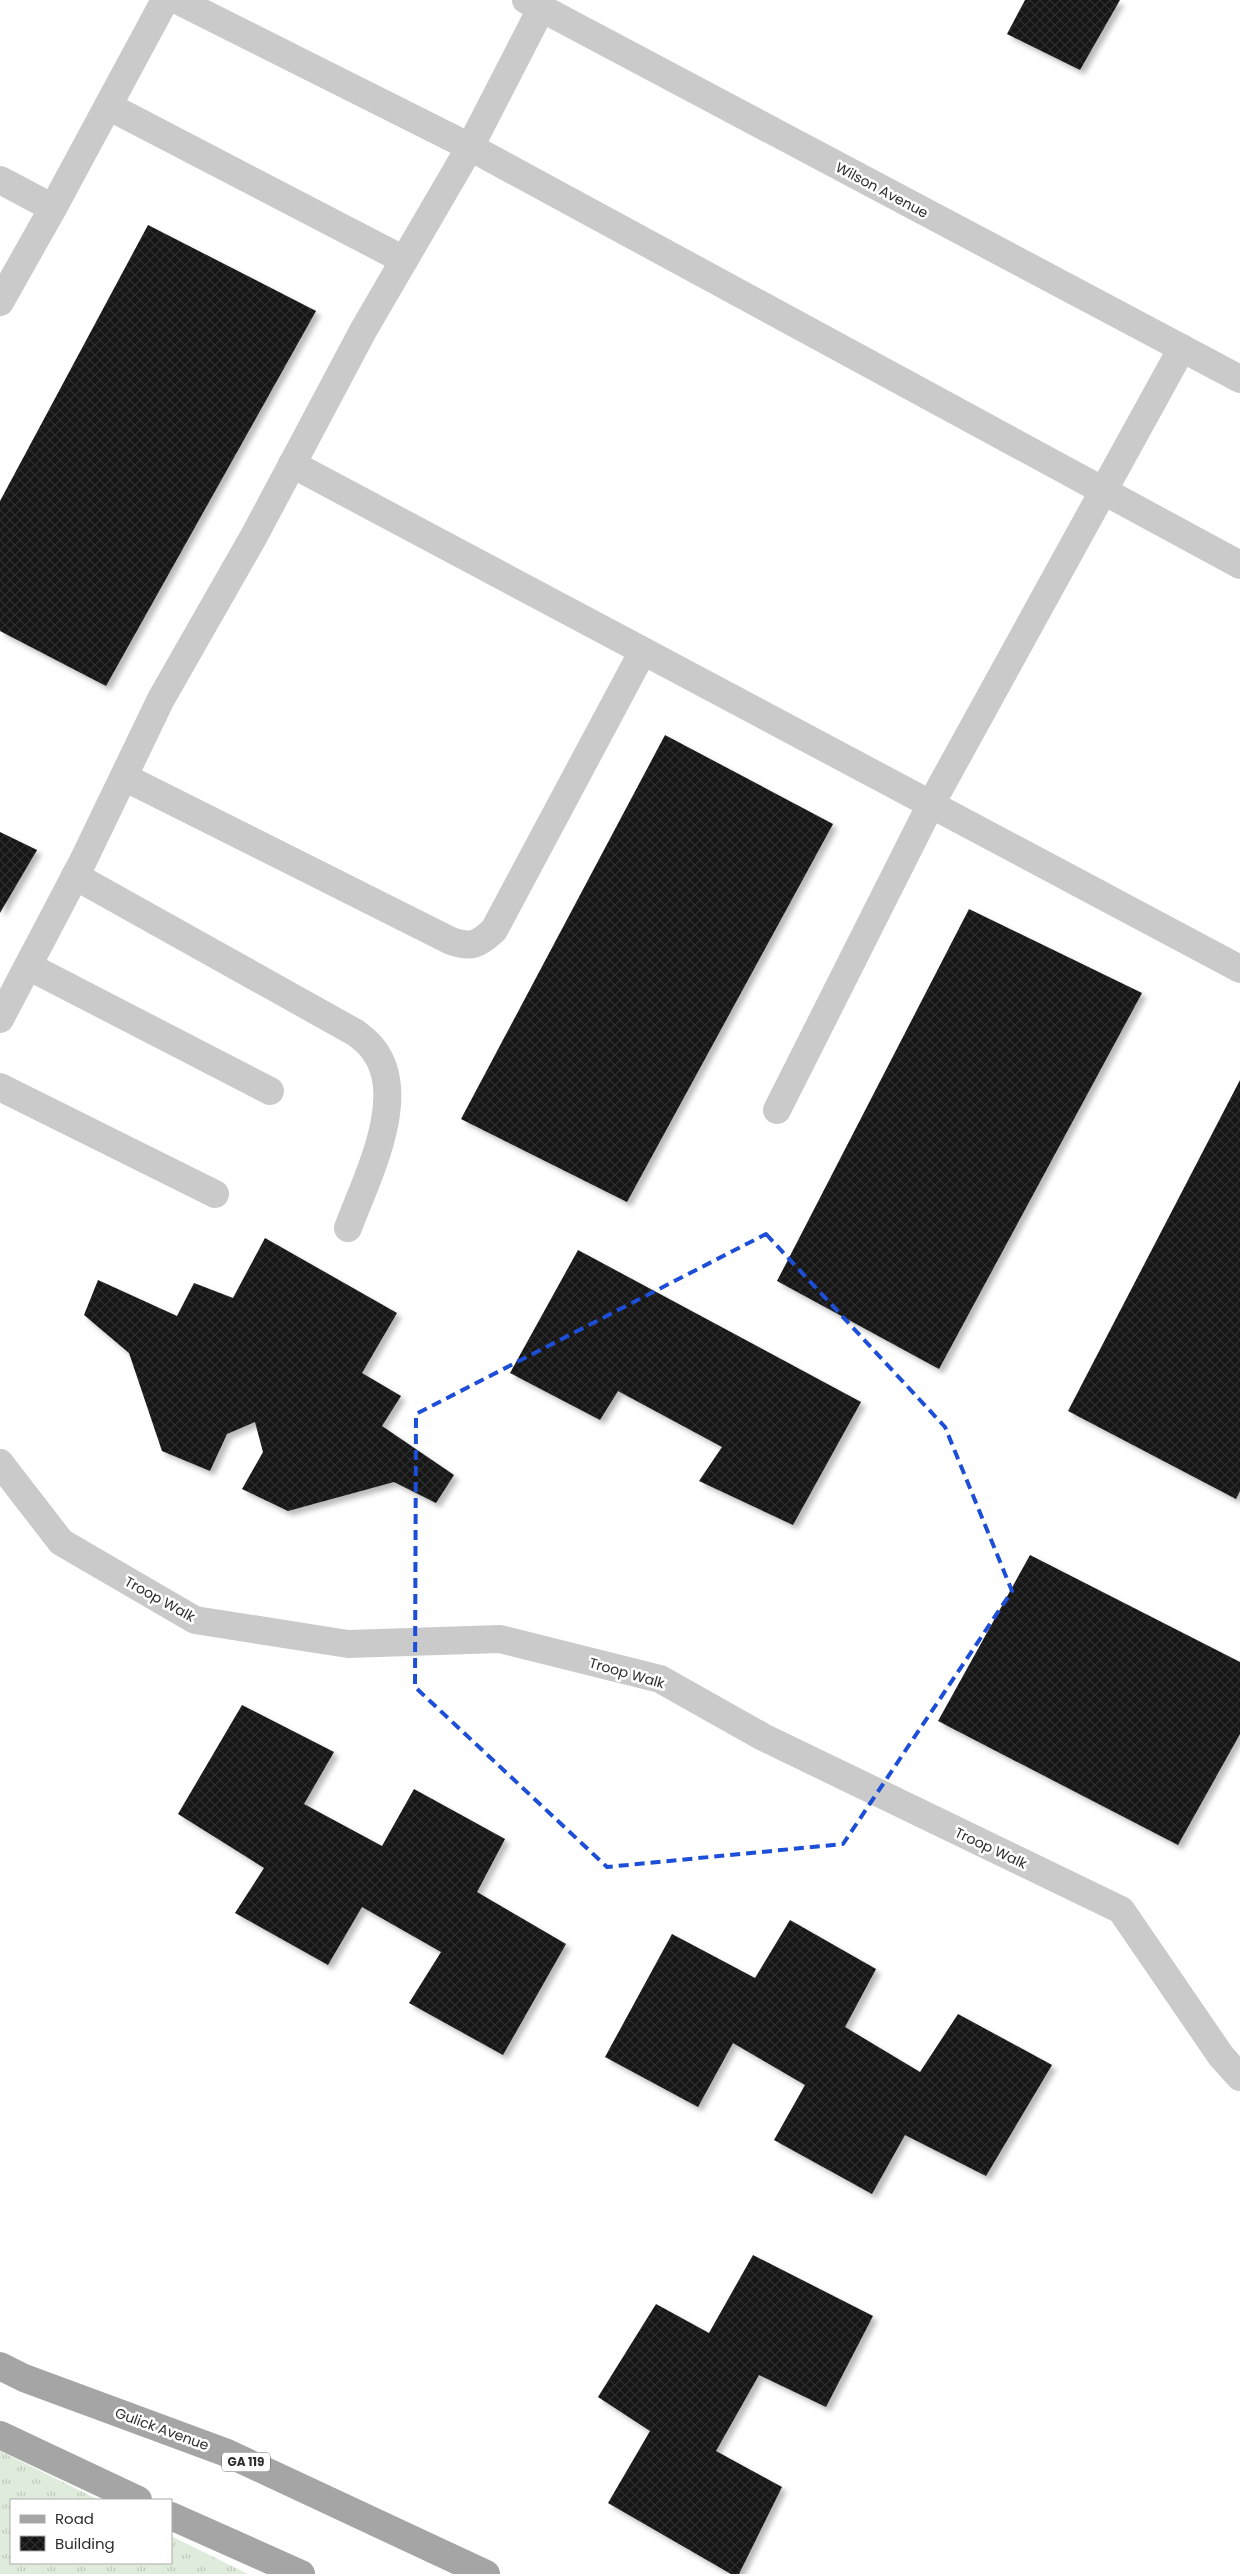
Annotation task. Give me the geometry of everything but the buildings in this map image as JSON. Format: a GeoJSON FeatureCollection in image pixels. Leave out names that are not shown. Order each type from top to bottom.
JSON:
{"type":"FeatureCollection","features":[{"type":"Feature","properties":{"kind":"main road","name":"Gulick Avenue"},"geometry":{"type":"LineString","coordinates":[[0,2366],[24,2378],[227,2453],[486,2574]]}},
{"type":"Feature","properties":{"kind":"main road"},"geometry":{"type":"LineString","coordinates":[[0,2435],[136,2499]]}},
{"type":"Feature","properties":{"kind":"main road"},"geometry":{"type":"LineString","coordinates":[[172,2516],[301,2574]]}},
{"type":"Feature","properties":{"kind":"street"},"geometry":{"type":"LineString","coordinates":[[0,302],[53,208],[164,0]]}},
{"type":"Feature","properties":{"kind":"street"},"geometry":{"type":"LineString","coordinates":[[177,0],[470,147],[1240,564]]}},
{"type":"Feature","properties":{"kind":"street"},"geometry":{"type":"LineString","coordinates":[[0,1019],[75,876],[161,699],[292,464],[364,329],[470,147],[533,4]]}},
{"type":"Feature","properties":{"kind":"street","name":"Wilson Avenue"},"geometry":{"type":"LineString","coordinates":[[533,4],[1240,379]]}},
{"type":"Feature","properties":{"kind":"street"},"geometry":{"type":"LineString","coordinates":[[108,106],[404,260]]}},
{"type":"Feature","properties":{"kind":"street"},"geometry":{"type":"LineString","coordinates":[[0,180],[53,208]]}},
{"type":"Feature","properties":{"kind":"street"},"geometry":{"type":"LineString","coordinates":[[777,1110],[930,804],[1182,348]]}},
{"type":"Feature","properties":{"kind":"street"},"geometry":{"type":"LineString","coordinates":[[292,464],[1240,969]]}},
{"type":"Feature","properties":{"kind":"street"},"geometry":{"type":"LineString","coordinates":[[124,776],[451,941],[467,946],[484,940],[494,930],[643,651]]}},
{"type":"Feature","properties":{"kind":"street"},"geometry":{"type":"LineString","coordinates":[[75,876],[356,1033],[374,1049],[384,1070],[388,1095],[385,1126],[348,1228]]}},
{"type":"Feature","properties":{"kind":"street"},"geometry":{"type":"LineString","coordinates":[[28,966],[270,1092]]}},
{"type":"Feature","properties":{"kind":"street"},"geometry":{"type":"LineString","coordinates":[[0,1087],[215,1194]]}},
{"type":"Feature","properties":{"kind":"street","name":"Troop Walk"},"geometry":{"type":"LineString","coordinates":[[0,1463],[61,1542],[194,1620],[348,1644],[500,1638],[660,1679],[763,1737],[1120,1910],[1221,2056],[1240,2077]]}},
{"type":"Feature","properties":{"kind":"highlighted area"},"geometry":{"type":"Polygon","coordinates":[[[766,1234],[945,1427],[1012,1591],[843,1844],[607,1867],[415,1687],[416,1414],[766,1234]]]}},
{"type":"Feature","properties":{"kind":"green space"},"geometry":{"type":"Polygon","coordinates":[[[0,2451],[97,2499],[10,2499],[10,2564],[172,2564],[172,2536],[248,2574],[0,2574],[0,2451]]]}}]}
